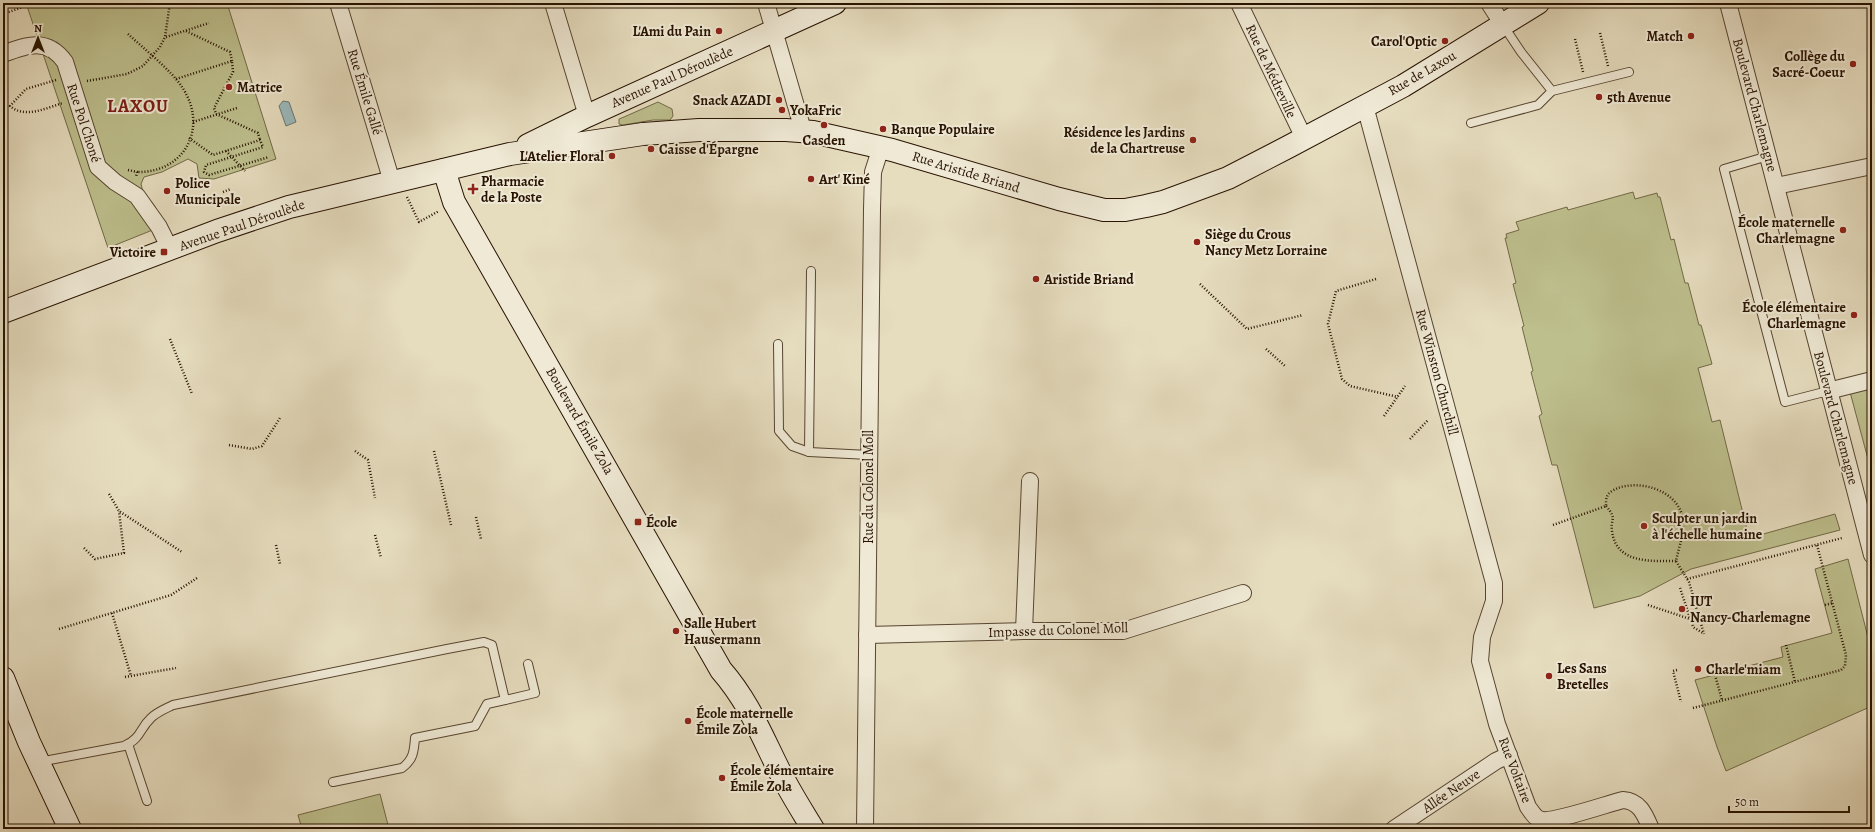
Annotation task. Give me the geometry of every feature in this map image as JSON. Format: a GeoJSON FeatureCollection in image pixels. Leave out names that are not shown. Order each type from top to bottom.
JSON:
{"type":"FeatureCollection","features":[{"type":"Feature","properties":{"kind":"main road","name":"Avenue Paul Déroulède"},"geometry":{"type":"LineString","coordinates":[[510,154],[587,116],[835,3]]}},
{"type":"Feature","properties":{"kind":"main road","name":"Rue de Laxou"},"geometry":{"type":"LineString","coordinates":[[1304,138],[1403,86],[1538,3]]}},
{"type":"Feature","properties":{"kind":"main road"},"geometry":{"type":"LineString","coordinates":[[587,116],[614,138]]}},
{"type":"Feature","properties":{"kind":"main road","name":"Rue Aristide Briand"},"geometry":{"type":"LineString","coordinates":[[614,138],[676,131],[803,130],[881,147],[1059,199],[1112,210],[1136,208],[1163,202],[1228,178],[1304,138]]}},
{"type":"Feature","properties":{"kind":"main road","name":"Avenue Paul Déroulède"},"geometry":{"type":"LineString","coordinates":[[3,312],[272,211],[399,188],[444,170],[510,154],[614,138]]}},
{"type":"Feature","properties":{"kind":"main road","name":"Boulevard Émile Zola"},"geometry":{"type":"LineString","coordinates":[[444,170],[454,202],[721,670],[727,694],[749,735],[778,769],[808,827]]}},
{"type":"Feature","properties":{"kind":"main road"},"geometry":{"type":"LineString","coordinates":[[3,678],[38,762],[70,829]]}},
{"type":"Feature","properties":{"kind":"street","name":"Rue Émile Gallé"},"geometry":{"type":"LineString","coordinates":[[338,3],[399,188]]}},
{"type":"Feature","properties":{"kind":"street"},"geometry":{"type":"LineString","coordinates":[[553,3],[587,116]]}},
{"type":"Feature","properties":{"kind":"street"},"geometry":{"type":"LineString","coordinates":[[766,3],[803,130]]}},
{"type":"Feature","properties":{"kind":"street","name":"Rue de Médreville"},"geometry":{"type":"LineString","coordinates":[[1239,3],[1304,138]]}},
{"type":"Feature","properties":{"kind":"street"},"geometry":{"type":"LineString","coordinates":[[1489,3],[1503,25]]}},
{"type":"Feature","properties":{"kind":"street","name":"Boulevard Charlemagne"},"geometry":{"type":"LineString","coordinates":[[1728,3],[1828,391],[1868,529],[1872,555]]}},
{"type":"Feature","properties":{"kind":"street","name":"Rue Pol Choné"},"geometry":{"type":"LineString","coordinates":[[3,54],[31,44],[49,48],[61,56],[65,62],[98,167],[115,182],[136,196],[159,227],[170,249]]}},
{"type":"Feature","properties":{"kind":"street","name":"Rue Winston Churchill"},"geometry":{"type":"LineString","coordinates":[[1365,106],[1494,583],[1494,601],[1482,637]]}},
{"type":"Feature","properties":{"kind":"street","name":"Rue du Colonel Moll"},"geometry":{"type":"LineString","coordinates":[[865,829],[868,455],[873,172],[881,147]]}},
{"type":"Feature","properties":{"kind":"street"},"geometry":{"type":"LineString","coordinates":[[1776,186],[1872,166]]}},
{"type":"Feature","properties":{"kind":"street"},"geometry":{"type":"LineString","coordinates":[[1828,391],[1872,380]]}},
{"type":"Feature","properties":{"kind":"street"},"geometry":{"type":"LineString","coordinates":[[1024,631],[1030,481]]}},
{"type":"Feature","properties":{"kind":"street","name":"Impasse du Colonel Moll"},"geometry":{"type":"LineString","coordinates":[[867,635],[1024,631],[1123,631],[1243,593]]}},
{"type":"Feature","properties":{"kind":"street","name":"Rue Voltaire"},"geometry":{"type":"LineString","coordinates":[[1482,637],[1480,649],[1482,668],[1497,724],[1528,807],[1534,816],[1541,820],[1554,819],[1623,800],[1630,800],[1639,805],[1645,814],[1651,829]]}},
{"type":"Feature","properties":{"kind":"street","name":"Allée Neuve"},"geometry":{"type":"LineString","coordinates":[[1394,829],[1496,761],[1509,755]]}},
{"type":"Feature","properties":{"kind":"lane"},"geometry":{"type":"LineString","coordinates":[[1503,25],[1521,52],[1552,91]]}},
{"type":"Feature","properties":{"kind":"lane"},"geometry":{"type":"LineString","coordinates":[[1471,123],[1538,105],[1552,91],[1629,72]]}},
{"type":"Feature","properties":{"kind":"lane"},"geometry":{"type":"LineString","coordinates":[[1768,156],[1724,169],[1785,402],[1828,391]]}},
{"type":"Feature","properties":{"kind":"lane"},"geometry":{"type":"LineString","coordinates":[[809,452],[811,271]]}},
{"type":"Feature","properties":{"kind":"lane"},"geometry":{"type":"LineString","coordinates":[[778,344],[779,431],[792,446],[809,452],[868,455]]}},
{"type":"Feature","properties":{"kind":"lane"},"geometry":{"type":"LineString","coordinates":[[38,762],[134,742],[149,719],[158,712],[173,705],[484,642],[492,645],[505,700]]}},
{"type":"Feature","properties":{"kind":"lane"},"geometry":{"type":"LineString","coordinates":[[333,782],[402,768],[409,763],[414,755],[415,738],[475,726],[488,704],[535,693],[528,664]]}},
{"type":"Feature","properties":{"kind":"lane"},"geometry":{"type":"LineString","coordinates":[[128,744],[147,801]]}},
{"type":"Feature","properties":{"kind":"path"},"geometry":{"type":"LineString","coordinates":[[3,14],[34,3],[44,4]]}},
{"type":"Feature","properties":{"kind":"path"},"geometry":{"type":"LineString","coordinates":[[131,5],[139,3]]}},
{"type":"Feature","properties":{"kind":"path"},"geometry":{"type":"LineString","coordinates":[[85,81],[128,74],[143,66],[160,47],[165,37],[170,3]]}},
{"type":"Feature","properties":{"kind":"path"},"geometry":{"type":"LineString","coordinates":[[165,37],[209,23]]}},
{"type":"Feature","properties":{"kind":"path"},"geometry":{"type":"LineString","coordinates":[[186,30],[230,52],[233,72],[214,108],[216,114],[258,133],[262,147],[206,165],[204,172],[206,174],[213,175],[267,159]]}},
{"type":"Feature","properties":{"kind":"path"},"geometry":{"type":"LineString","coordinates":[[1600,33],[1611,76]]}},
{"type":"Feature","properties":{"kind":"path"},"geometry":{"type":"LineString","coordinates":[[128,34],[176,79],[182,87],[191,104],[193,122],[189,138],[182,154],[171,164],[157,170],[137,172]]}},
{"type":"Feature","properties":{"kind":"path"},"geometry":{"type":"LineString","coordinates":[[1575,39],[1586,83]]}},
{"type":"Feature","properties":{"kind":"path"},"geometry":{"type":"LineString","coordinates":[[176,79],[232,61]]}},
{"type":"Feature","properties":{"kind":"path"},"geometry":{"type":"LineString","coordinates":[[69,75],[26,89],[10,106],[14,110],[34,112],[76,99]]}},
{"type":"Feature","properties":{"kind":"path"},"geometry":{"type":"LineString","coordinates":[[193,122],[236,108]]}},
{"type":"Feature","properties":{"kind":"path"},"geometry":{"type":"LineString","coordinates":[[189,138],[210,154],[226,151],[260,140]]}},
{"type":"Feature","properties":{"kind":"path"},"geometry":{"type":"LineString","coordinates":[[226,151],[245,171]]}},
{"type":"Feature","properties":{"kind":"path"},"geometry":{"type":"LineString","coordinates":[[399,188],[419,222],[441,210]]}},
{"type":"Feature","properties":{"kind":"path"},"geometry":{"type":"LineString","coordinates":[[223,192],[231,189]]}},
{"type":"Feature","properties":{"kind":"path"},"geometry":{"type":"LineString","coordinates":[[1376,279],[1336,291],[1328,324],[1342,379],[1350,386],[1398,397]]}},
{"type":"Feature","properties":{"kind":"path"},"geometry":{"type":"LineString","coordinates":[[1200,284],[1250,333]]}},
{"type":"Feature","properties":{"kind":"path"},"geometry":{"type":"LineString","coordinates":[[1247,329],[1303,315]]}},
{"type":"Feature","properties":{"kind":"path"},"geometry":{"type":"LineString","coordinates":[[170,340],[192,394]]}},
{"type":"Feature","properties":{"kind":"path"},"geometry":{"type":"LineString","coordinates":[[1266,349],[1285,366]]}},
{"type":"Feature","properties":{"kind":"path"},"geometry":{"type":"LineString","coordinates":[[1384,416],[1406,386]]}},
{"type":"Feature","properties":{"kind":"path"},"geometry":{"type":"LineString","coordinates":[[229,445],[252,449],[262,446],[280,418]]}},
{"type":"Feature","properties":{"kind":"path"},"geometry":{"type":"LineString","coordinates":[[1410,440],[1428,420]]}},
{"type":"Feature","properties":{"kind":"path"},"geometry":{"type":"LineString","coordinates":[[355,451],[368,460],[375,498]]}},
{"type":"Feature","properties":{"kind":"path"},"geometry":{"type":"LineString","coordinates":[[434,451],[451,525]]}},
{"type":"Feature","properties":{"kind":"path"},"geometry":{"type":"LineString","coordinates":[[1676,560],[1642,560],[1620,550],[1613,536],[1613,515],[1606,506],[1606,496],[1610,491],[1630,485],[1646,485],[1671,498],[1680,509],[1683,524],[1676,560],[1687,579],[1704,634],[1693,627],[1680,588]]}},
{"type":"Feature","properties":{"kind":"path"},"geometry":{"type":"LineString","coordinates":[[84,548],[95,559],[124,553],[119,511],[109,494]]}},
{"type":"Feature","properties":{"kind":"path"},"geometry":{"type":"LineString","coordinates":[[1553,525],[1606,506]]}},
{"type":"Feature","properties":{"kind":"path"},"geometry":{"type":"LineString","coordinates":[[119,511],[182,552]]}},
{"type":"Feature","properties":{"kind":"path"},"geometry":{"type":"LineString","coordinates":[[476,517],[481,539]]}},
{"type":"Feature","properties":{"kind":"path"},"geometry":{"type":"LineString","coordinates":[[375,535],[381,558]]}},
{"type":"Feature","properties":{"kind":"path"},"geometry":{"type":"LineString","coordinates":[[1687,579],[1842,538]]}},
{"type":"Feature","properties":{"kind":"path"},"geometry":{"type":"LineString","coordinates":[[276,545],[280,564]]}},
{"type":"Feature","properties":{"kind":"path"},"geometry":{"type":"LineString","coordinates":[[1693,708],[1841,670],[1845,666],[1846,655],[1817,545]]}},
{"type":"Feature","properties":{"kind":"path"},"geometry":{"type":"LineString","coordinates":[[59,629],[171,595],[197,578]]}},
{"type":"Feature","properties":{"kind":"path"},"geometry":{"type":"LineString","coordinates":[[1825,605],[1833,602]]}},
{"type":"Feature","properties":{"kind":"path"},"geometry":{"type":"LineString","coordinates":[[1648,605],[1690,619]]}},
{"type":"Feature","properties":{"kind":"path"},"geometry":{"type":"LineString","coordinates":[[112,613],[131,676]]}},
{"type":"Feature","properties":{"kind":"path"},"geometry":{"type":"LineString","coordinates":[[1786,645],[1795,682]]}},
{"type":"Feature","properties":{"kind":"path"},"geometry":{"type":"LineString","coordinates":[[125,677],[176,668]]}},
{"type":"Feature","properties":{"kind":"path"},"geometry":{"type":"LineString","coordinates":[[1677,670],[1673,671],[1681,702]]}},
{"type":"Feature","properties":{"kind":"path"},"geometry":{"type":"LineString","coordinates":[[1715,675],[1722,700]]}},
{"type":"Feature","properties":{"kind":"green space"},"geometry":{"type":"Polygon","coordinates":[[[26,3],[227,3],[276,159],[214,179],[199,178],[197,164],[188,159],[162,172],[144,177],[141,184],[143,192],[154,205],[165,225],[108,248],[26,3]]]}},
{"type":"Feature","properties":{"kind":"green space"},"geometry":{"type":"Polygon","coordinates":[[[658,102],[672,109],[673,116],[670,120],[653,120],[623,125],[619,124],[619,119],[658,102]]]}},
{"type":"Feature","properties":{"kind":"green space"},"geometry":{"type":"Polygon","coordinates":[[[1633,192],[1635,199],[1657,193],[1658,197],[1660,197],[1671,240],[1674,239],[1685,283],[1688,283],[1699,325],[1701,325],[1712,364],[1698,368],[1712,422],[1720,420],[1749,538],[1835,514],[1840,530],[1691,569],[1640,596],[1594,608],[1557,465],[1552,465],[1539,416],[1542,414],[1531,372],[1533,371],[1522,327],[1524,326],[1513,284],[1516,283],[1505,238],[1507,238],[1506,234],[1519,230],[1516,222],[1567,207],[1568,210],[1633,192]]]}},
{"type":"Feature","properties":{"kind":"green space"},"geometry":{"type":"Polygon","coordinates":[[[1872,387],[1872,474],[1850,392],[1872,387]]]}},
{"type":"Feature","properties":{"kind":"green space"},"geometry":{"type":"Polygon","coordinates":[[[1848,559],[1872,653],[1872,706],[1726,771],[1695,680],[1783,657],[1781,647],[1832,633],[1815,569],[1848,559]]]}},
{"type":"Feature","properties":{"kind":"green space"},"geometry":{"type":"Polygon","coordinates":[[[380,794],[389,829],[302,829],[298,815],[380,794]]]}},
{"type":"Feature","properties":{"kind":"water"},"geometry":{"type":"Polygon","coordinates":[[[283,101],[289,102],[296,122],[286,126],[279,106],[283,101]]]}},
{"type":"Feature","properties":{"kind":"place","name":"L'Ami du Pain"},"geometry":{"type":"Point","coordinates":[719,31]}},
{"type":"Feature","properties":{"kind":"place","name":"Match"},"geometry":{"type":"Point","coordinates":[1691,36]}},
{"type":"Feature","properties":{"kind":"place","name":"Carol'Optic"},"geometry":{"type":"Point","coordinates":[1445,41]}},
{"type":"Feature","properties":{"kind":"place","name":"Collège du Sacré-Coeur"},"geometry":{"type":"Point","coordinates":[1853,64]}},
{"type":"Feature","properties":{"kind":"place","name":"Matrice"},"geometry":{"type":"Point","coordinates":[229,87]}},
{"type":"Feature","properties":{"kind":"place","name":"5th Avenue"},"geometry":{"type":"Point","coordinates":[1599,97]}},
{"type":"Feature","properties":{"kind":"place","name":"Snack AZADI"},"geometry":{"type":"Point","coordinates":[779,100]}},
{"type":"Feature","properties":{"kind":"place","name":"YokaFric"},"geometry":{"type":"Point","coordinates":[782,110]}},
{"type":"Feature","properties":{"kind":"place","name":"Casden"},"geometry":{"type":"Point","coordinates":[824,125]}},
{"type":"Feature","properties":{"kind":"place","name":"Banque Populaire"},"geometry":{"type":"Point","coordinates":[883,129]}},
{"type":"Feature","properties":{"kind":"place","name":"Résidence les Jardins de la Chartreuse"},"geometry":{"type":"Point","coordinates":[1193,140]}},
{"type":"Feature","properties":{"kind":"place","name":"Caisse d'Épargne"},"geometry":{"type":"Point","coordinates":[651,149]}},
{"type":"Feature","properties":{"kind":"place","name":"L'Atelier Floral"},"geometry":{"type":"Point","coordinates":[612,156]}},
{"type":"Feature","properties":{"kind":"place","name":"Art' Kiné"},"geometry":{"type":"Point","coordinates":[811,179]}},
{"type":"Feature","properties":{"kind":"place","name":"Pharmacie de la Poste"},"geometry":{"type":"Point","coordinates":[473,189]}},
{"type":"Feature","properties":{"kind":"place","name":"Police Municipale"},"geometry":{"type":"Point","coordinates":[167,191]}},
{"type":"Feature","properties":{"kind":"place","name":"École maternelle Charlemagne"},"geometry":{"type":"Point","coordinates":[1843,230]}},
{"type":"Feature","properties":{"kind":"place","name":"Siège du Crous Nancy Metz Lorraine"},"geometry":{"type":"Point","coordinates":[1197,242]}},
{"type":"Feature","properties":{"kind":"place","name":"Victoire"},"geometry":{"type":"Point","coordinates":[164,252]}},
{"type":"Feature","properties":{"kind":"place","name":"Aristide Briand"},"geometry":{"type":"Point","coordinates":[1036,279]}},
{"type":"Feature","properties":{"kind":"place","name":"École élémentaire Charlemagne"},"geometry":{"type":"Point","coordinates":[1854,315]}},
{"type":"Feature","properties":{"kind":"place","name":"École"},"geometry":{"type":"Point","coordinates":[638,522]}},
{"type":"Feature","properties":{"kind":"place","name":"Sculpter un jardin à l'échelle humaine"},"geometry":{"type":"Point","coordinates":[1644,526]}},
{"type":"Feature","properties":{"kind":"place","name":"IUT Nancy-Charlemagne"},"geometry":{"type":"Point","coordinates":[1682,609]}},
{"type":"Feature","properties":{"kind":"place","name":"Salle Hubert Hausermann"},"geometry":{"type":"Point","coordinates":[676,631]}},
{"type":"Feature","properties":{"kind":"place","name":"Charle'miam"},"geometry":{"type":"Point","coordinates":[1698,669]}},
{"type":"Feature","properties":{"kind":"place","name":"Les Sans Bretelles"},"geometry":{"type":"Point","coordinates":[1549,676]}},
{"type":"Feature","properties":{"kind":"place","name":"École maternelle Émile Zola"},"geometry":{"type":"Point","coordinates":[688,721]}},
{"type":"Feature","properties":{"kind":"place","name":"École élémentaire Émile Zola"},"geometry":{"type":"Point","coordinates":[722,778]}},
{"type":"Feature","properties":{"kind":"district","name":"LAXOU"},"geometry":{"type":"Point","coordinates":[138,106]}}]}
